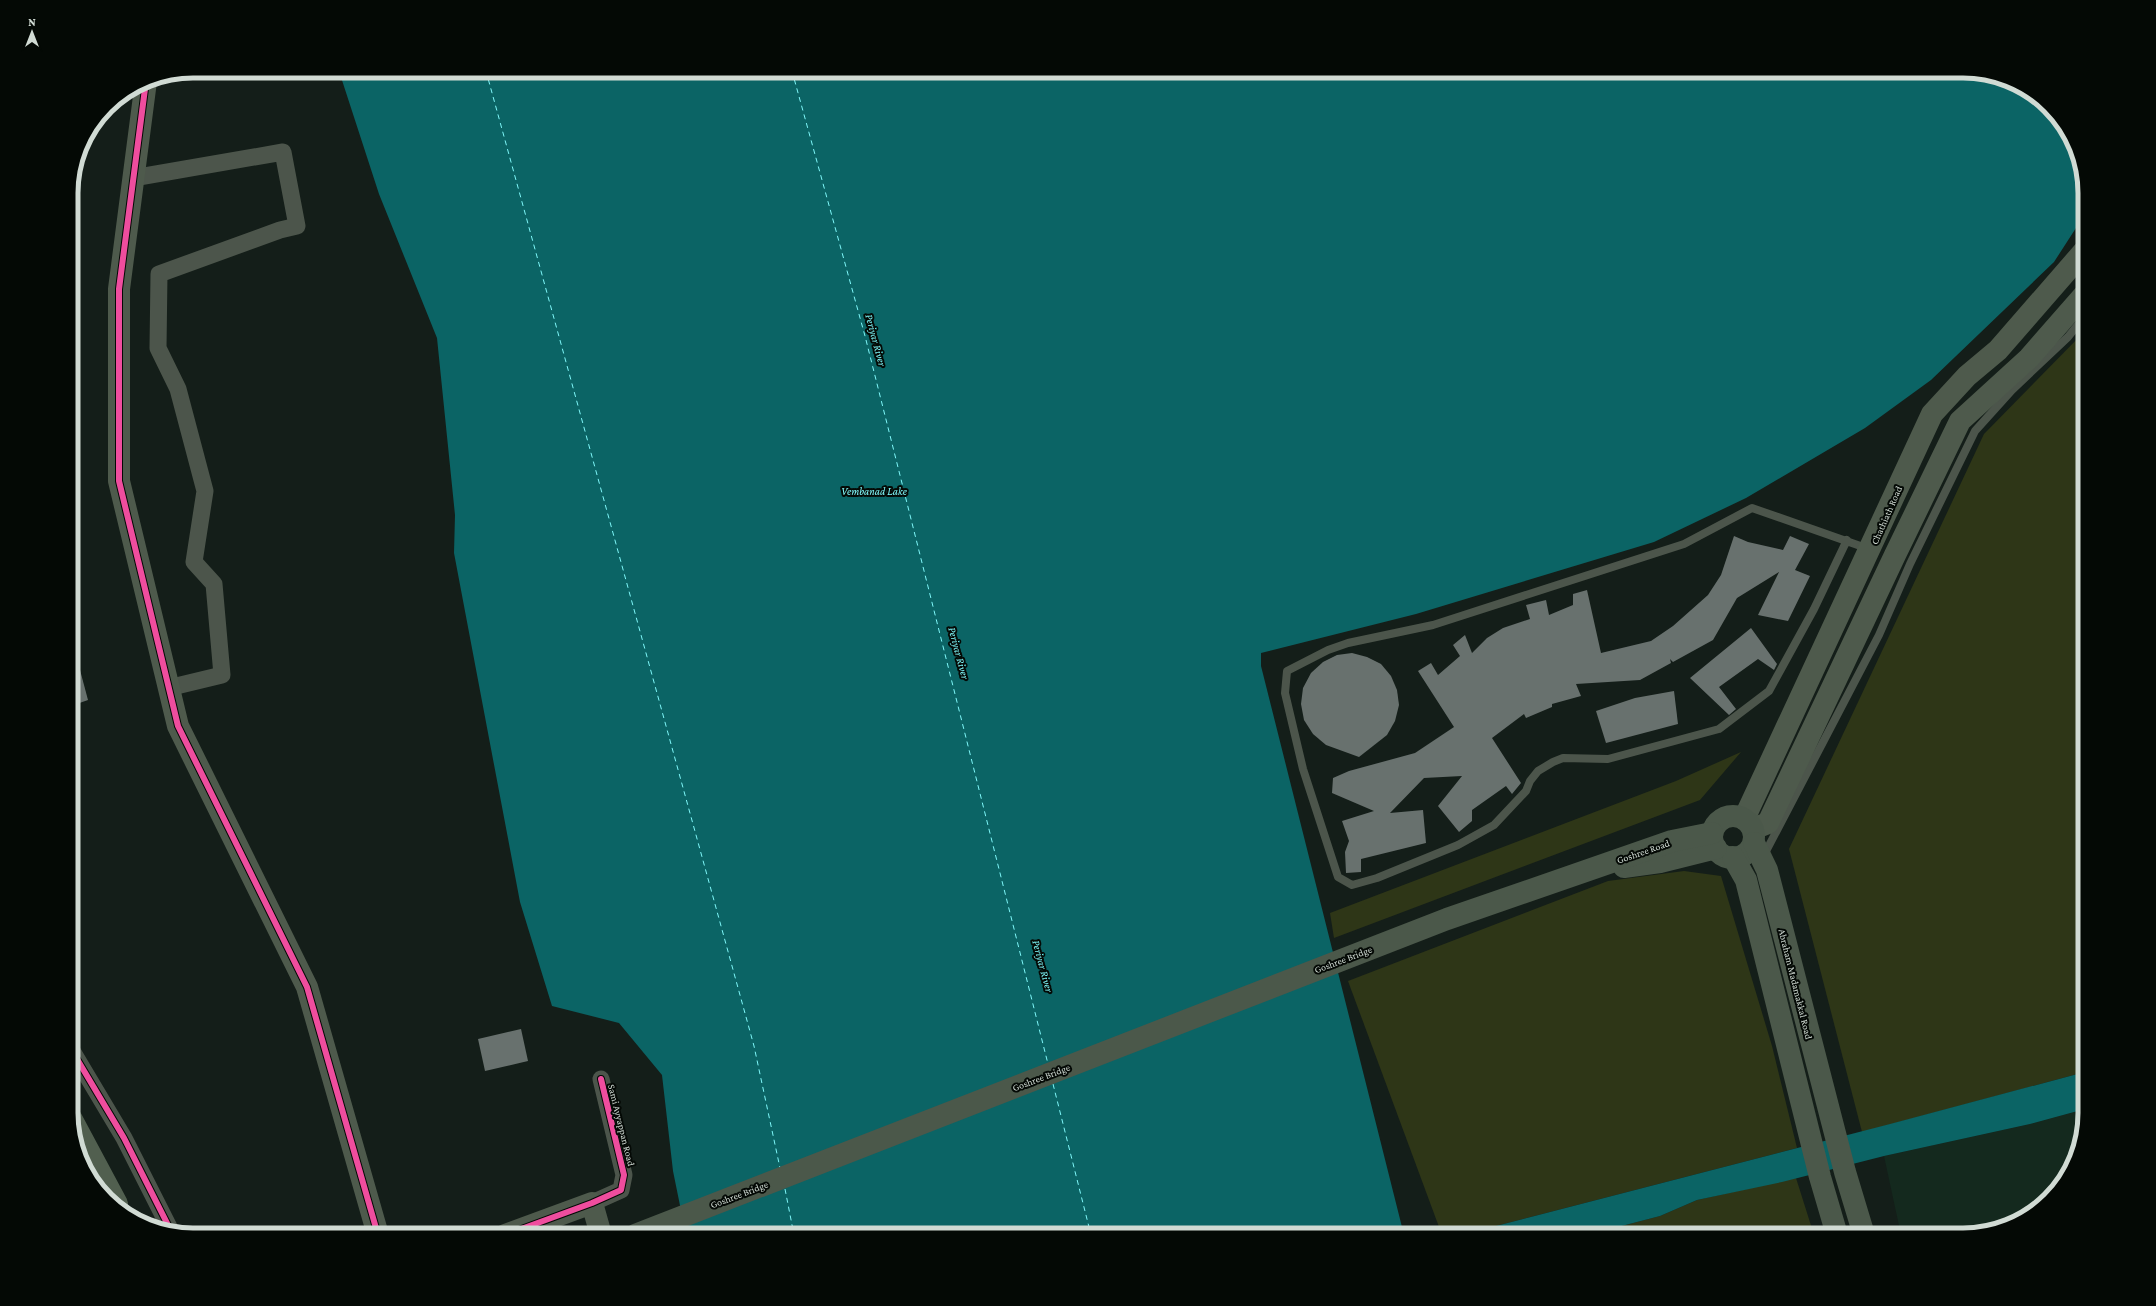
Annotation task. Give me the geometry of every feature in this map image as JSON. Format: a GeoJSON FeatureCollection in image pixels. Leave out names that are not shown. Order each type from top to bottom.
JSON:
{"type":"FeatureCollection","features":[{"type":"Feature","properties":{"kind":"highway"},"geometry":{"type":"LineString","coordinates":[[80,1135],[111,1193]]}},
{"type":"Feature","properties":{"kind":"main road"},"geometry":{"type":"LineString","coordinates":[[1720,846],[1737,858],[1746,854],[1756,835],[1734,816],[1724,817],[1716,824],[1720,846],[1746,880],[1809,1133],[1835,1228]]}},
{"type":"Feature","properties":{"kind":"main road","name":"Abraham Madamakkal Road"},"geometry":{"type":"LineString","coordinates":[[1756,835],[1767,870],[1845,1172],[1862,1228]]}},
{"type":"Feature","properties":{"kind":"main road","name":"Goshree Road"},"geometry":{"type":"LineString","coordinates":[[1447,919],[1672,841],[1720,846]]}},
{"type":"Feature","properties":{"kind":"main road","name":"Goshree Bridge"},"geometry":{"type":"LineString","coordinates":[[653,1228],[1447,919]]}},
{"type":"Feature","properties":{"kind":"street"},"geometry":{"type":"LineString","coordinates":[[145,89],[119,289],[119,481],[178,726],[307,987],[376,1228]]}},
{"type":"Feature","properties":{"kind":"street"},"geometry":{"type":"LineString","coordinates":[[134,178],[283,152],[297,226],[280,230],[159,274],[158,348],[178,389],[205,491],[194,562],[214,584],[222,675],[168,688]]}},
{"type":"Feature","properties":{"kind":"street","name":"Chathiath Road"},"geometry":{"type":"LineString","coordinates":[[1756,835],[1871,550],[1932,414],[1967,376],[1998,350],[2078,258]]}},
{"type":"Feature","properties":{"kind":"street"},"geometry":{"type":"LineString","coordinates":[[1756,835],[1960,421],[2029,358],[2078,302]]}},
{"type":"Feature","properties":{"kind":"street"},"geometry":{"type":"LineString","coordinates":[[78,1061],[124,1138],[168,1225]]}},
{"type":"Feature","properties":{"kind":"street","name":"Sami Ayyappan Road"},"geometry":{"type":"LineString","coordinates":[[592,1203],[621,1190],[624,1175],[601,1079]]}},
{"type":"Feature","properties":{"kind":"street"},"geometry":{"type":"LineString","coordinates":[[524,1228],[592,1203],[599,1228]]}},
{"type":"Feature","properties":{"kind":"lane"},"geometry":{"type":"LineString","coordinates":[[1756,835],[1879,635],[1910,564],[1975,431],[2012,390],[2068,337],[2078,325]]}},
{"type":"Feature","properties":{"kind":"lane"},"geometry":{"type":"LineString","coordinates":[[1847,540],[1814,610],[1769,690],[1719,729],[1608,759],[1563,758],[1538,771],[1530,781],[1526,791],[1494,825],[1458,846],[1377,878],[1352,885],[1338,877],[1304,769],[1285,693],[1287,671],[1328,650],[1348,643],[1433,625],[1684,544],[1752,508],[1847,540],[1871,550]]}},
{"type":"Feature","properties":{"kind":"shaded area"},"geometry":{"type":"Polygon","coordinates":[[[2078,338],[2078,1074],[1862,1132],[1789,849],[1984,434],[2078,338]]]}},
{"type":"Feature","properties":{"kind":"shaded area"},"geometry":{"type":"Polygon","coordinates":[[[1741,752],[1700,800],[1334,938],[1330,913],[1676,781],[1741,752]]]}},
{"type":"Feature","properties":{"kind":"shaded area"},"geometry":{"type":"Polygon","coordinates":[[[1684,871],[1721,876],[1772,1046],[1797,1148],[1488,1228],[1439,1228],[1348,981],[1608,881],[1684,871]]]}},
{"type":"Feature","properties":{"kind":"shaded area"},"geometry":{"type":"Polygon","coordinates":[[[2078,1111],[2074,1143],[2063,1170],[2054,1183],[2033,1204],[2020,1213],[2007,1219],[1978,1227],[1899,1228],[1884,1156],[2030,1124],[2078,1111]]]}},
{"type":"Feature","properties":{"kind":"shaded area"},"geometry":{"type":"Polygon","coordinates":[[[1796,1178],[1812,1228],[1614,1228],[1660,1216],[1697,1200],[1796,1178]]]}},
{"type":"Feature","properties":{"kind":"water","name":"Vembanad Lake"},"geometry":{"type":"Polygon","coordinates":[[[341,78],[1963,78],[1993,82],[2020,93],[2044,112],[2059,129],[2072,156],[2076,171],[2078,185],[2078,225],[2054,262],[1931,380],[1865,428],[1746,498],[1654,542],[1416,614],[1261,653],[1261,666],[1402,1228],[685,1228],[673,1171],[662,1075],[619,1023],[552,1006],[520,902],[454,553],[455,515],[437,338],[379,194],[341,78]]]}},
{"type":"Feature","properties":{"kind":"water"},"geometry":{"type":"Polygon","coordinates":[[[2078,1074],[2078,1111],[2030,1124],[1884,1156],[1782,1182],[1697,1200],[1660,1216],[1614,1228],[1488,1228],[2078,1074]]]}},
{"type":"Feature","properties":{"kind":"building"},"geometry":{"type":"Polygon","coordinates":[[[1734,536],[1748,542],[1783,550],[1790,536],[1809,544],[1795,570],[1810,576],[1788,621],[1758,615],[1779,572],[1737,598],[1713,640],[1673,662],[1670,659],[1671,663],[1640,680],[1576,684],[1581,696],[1552,704],[1552,707],[1526,718],[1524,714],[1492,738],[1521,783],[1512,794],[1506,786],[1472,810],[1472,821],[1459,832],[1438,806],[1462,776],[1424,778],[1390,813],[1423,810],[1426,843],[1361,859],[1361,872],[1346,873],[1345,852],[1349,841],[1342,821],[1374,811],[1332,793],[1333,778],[1349,771],[1415,753],[1454,727],[1418,671],[1431,663],[1438,675],[1460,656],[1453,645],[1465,635],[1472,653],[1487,638],[1503,628],[1530,619],[1526,605],[1546,600],[1549,615],[1573,605],[1573,594],[1587,590],[1601,653],[1651,641],[1673,626],[1708,595],[1721,575],[1734,536]]]}},
{"type":"Feature","properties":{"kind":"building"},"geometry":{"type":"Polygon","coordinates":[[[1751,628],[1777,664],[1774,670],[1758,659],[1719,687],[1736,709],[1729,715],[1690,678],[1751,628]]]}},
{"type":"Feature","properties":{"kind":"building"},"geometry":{"type":"Polygon","coordinates":[[[1352,653],[1367,657],[1381,664],[1391,676],[1397,690],[1399,705],[1395,721],[1387,735],[1359,757],[1326,745],[1313,734],[1304,720],[1301,704],[1303,688],[1311,673],[1323,662],[1337,655],[1352,653]]]}},
{"type":"Feature","properties":{"kind":"building"},"geometry":{"type":"Polygon","coordinates":[[[78,662],[88,700],[78,704],[78,662]]]}},
{"type":"Feature","properties":{"kind":"building"},"geometry":{"type":"Polygon","coordinates":[[[1674,691],[1678,724],[1606,743],[1596,711],[1635,698],[1674,691]]]}},
{"type":"Feature","properties":{"kind":"building"},"geometry":{"type":"Polygon","coordinates":[[[521,1029],[528,1061],[485,1071],[478,1039],[521,1029]]]}},
{"type":"Feature","properties":{"kind":"ferry route"},"geometry":{"type":"LineString","coordinates":[[488,78],[754,1046],[780,1168]]}},
{"type":"Feature","properties":{"kind":"ferry route"},"geometry":{"type":"LineString","coordinates":[[794,78],[865,336],[1048,1064]]}},
{"type":"Feature","properties":{"kind":"ferry route"},"geometry":{"type":"LineString","coordinates":[[1053,1084],[1089,1228]]}},
{"type":"Feature","properties":{"kind":"ferry route"},"geometry":{"type":"LineString","coordinates":[[785,1189],[793,1228]]}},
{"type":"Feature","properties":{"kind":"cycle path"},"geometry":{"type":"LineString","coordinates":[[145,89],[119,289],[119,481],[178,726],[307,987],[376,1228]]}},
{"type":"Feature","properties":{"kind":"cycle path"},"geometry":{"type":"LineString","coordinates":[[78,1061],[124,1138],[168,1225]]}},
{"type":"Feature","properties":{"kind":"cycle path"},"geometry":{"type":"LineString","coordinates":[[524,1228],[592,1203],[621,1190],[624,1175],[601,1079]]}},
{"type":"Feature","properties":{"kind":"water label","name":"Periyar River"},"geometry":{"type":"Point","coordinates":[876,340]}},
{"type":"Feature","properties":{"kind":"water label","name":"Periyar River"},"geometry":{"type":"Point","coordinates":[959,653]}},
{"type":"Feature","properties":{"kind":"water label","name":"Periyar River"},"geometry":{"type":"Point","coordinates":[1043,966]}}]}
